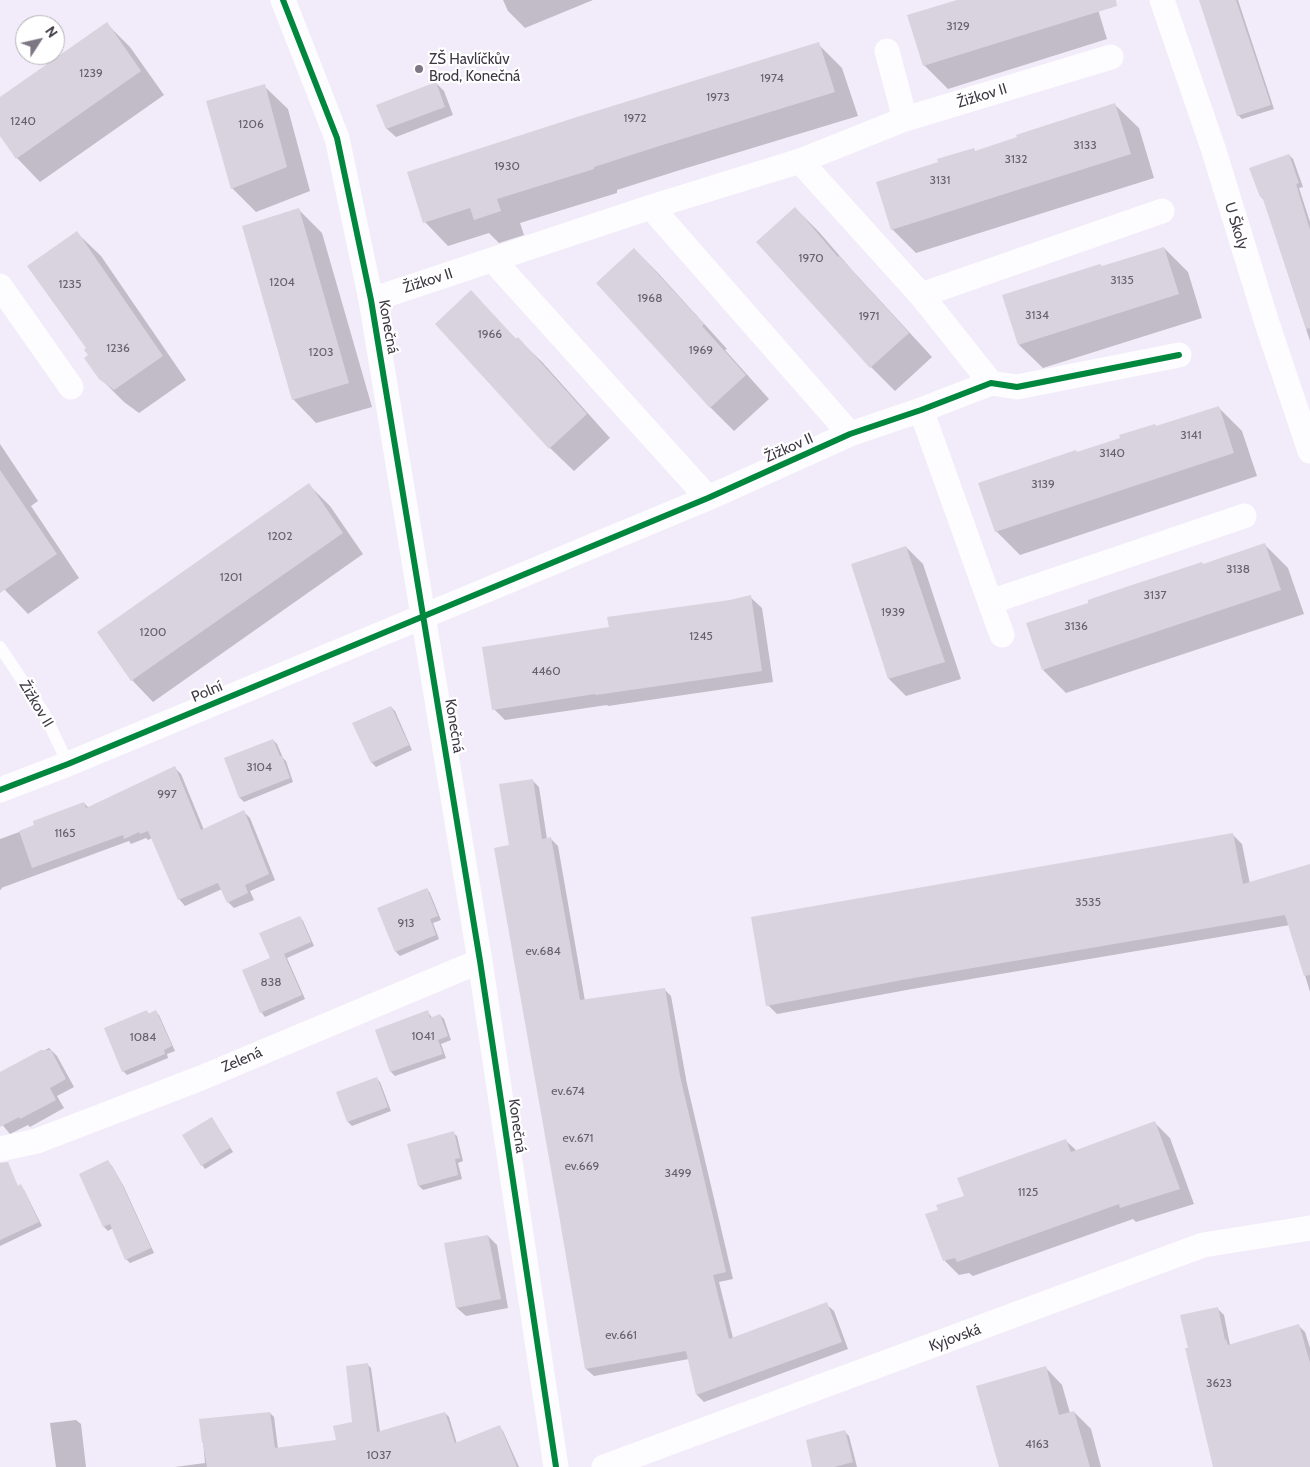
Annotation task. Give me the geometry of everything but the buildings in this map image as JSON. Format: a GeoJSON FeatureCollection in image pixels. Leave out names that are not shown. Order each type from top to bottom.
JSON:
{"type":"FeatureCollection","features":[{"type":"Feature","properties":{"kind":"street","name":"Konečná"},"geometry":{"type":"LineString","coordinates":[[284,0],[337,138],[371,300],[480,961],[556,1467]]}},
{"type":"Feature","properties":{"kind":"street","name":"U Školy"},"geometry":{"type":"LineString","coordinates":[[1162,0],[1310,451]]}},
{"type":"Feature","properties":{"kind":"street"},"geometry":{"type":"LineString","coordinates":[[887,51],[905,119]]}},
{"type":"Feature","properties":{"kind":"street","name":"Žižkov II"},"geometry":{"type":"LineString","coordinates":[[371,300],[651,207],[800,161],[905,119],[1111,57]]}},
{"type":"Feature","properties":{"kind":"street"},"geometry":{"type":"LineString","coordinates":[[800,161],[920,295],[991,382],[1016,387],[1179,355]]}},
{"type":"Feature","properties":{"kind":"street"},"geometry":{"type":"LineString","coordinates":[[651,207],[850,434]]}},
{"type":"Feature","properties":{"kind":"street"},"geometry":{"type":"LineString","coordinates":[[920,295],[1162,211]]}},
{"type":"Feature","properties":{"kind":"street"},"geometry":{"type":"LineString","coordinates":[[493,260],[708,498]]}},
{"type":"Feature","properties":{"kind":"street"},"geometry":{"type":"LineString","coordinates":[[0,286],[71,388]]}},
{"type":"Feature","properties":{"kind":"street","name":"Žižkov II"},"geometry":{"type":"LineString","coordinates":[[424,617],[708,498],[850,434],[921,410],[991,382]]}},
{"type":"Feature","properties":{"kind":"street"},"geometry":{"type":"LineString","coordinates":[[921,410],[1002,635]]}},
{"type":"Feature","properties":{"kind":"street"},"geometry":{"type":"LineString","coordinates":[[990,602],[1244,516]]}},
{"type":"Feature","properties":{"kind":"street","name":"Polní"},"geometry":{"type":"LineString","coordinates":[[0,790],[68,764],[424,617]]}},
{"type":"Feature","properties":{"kind":"street","name":"Zelená"},"geometry":{"type":"LineString","coordinates":[[0,1149],[37,1141],[200,1078],[480,961]]}},
{"type":"Feature","properties":{"kind":"street","name":"Kyjovská"},"geometry":{"type":"LineString","coordinates":[[604,1467],[1203,1245],[1310,1228]]}},
{"type":"Feature","properties":{"kind":"lane","name":"Žižkov II"},"geometry":{"type":"LineString","coordinates":[[0,647],[44,713],[68,764]]}},
{"type":"Feature","properties":{"kind":"cycle path"},"geometry":{"type":"LineString","coordinates":[[283,0],[337,138],[371,300],[480,961],[556,1467]]}},
{"type":"Feature","properties":{"kind":"cycle path"},"geometry":{"type":"LineString","coordinates":[[0,790],[68,764],[708,498],[850,434],[921,410],[991,383],[1017,387],[1179,355]]}},
{"type":"Feature","properties":{"kind":"place","name":"ZŠ Havlíčkův Brod, Konečná"},"geometry":{"type":"Point","coordinates":[419,69]}}]}
